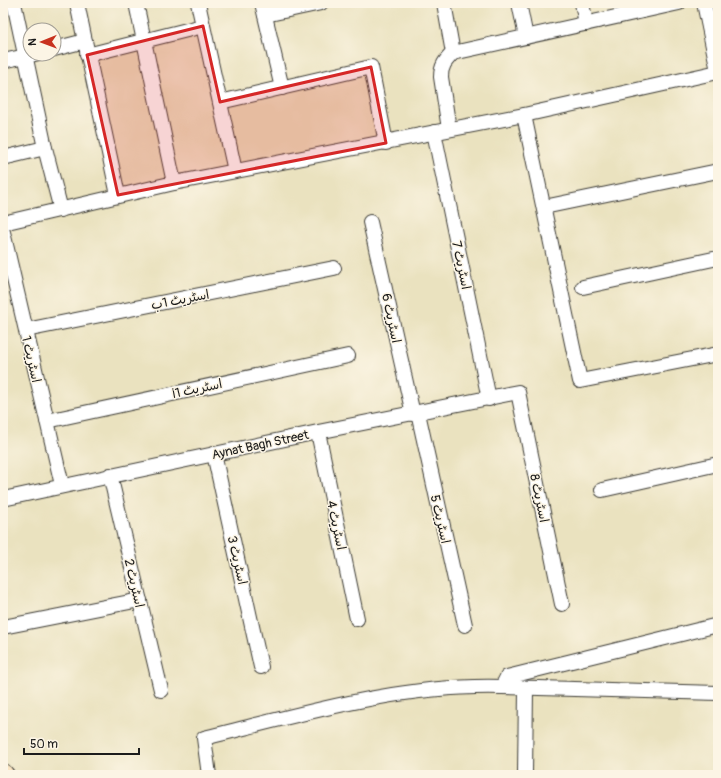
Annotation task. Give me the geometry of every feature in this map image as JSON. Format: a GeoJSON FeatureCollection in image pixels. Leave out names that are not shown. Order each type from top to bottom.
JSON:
{"type":"FeatureCollection","features":[{"type":"Feature","properties":{"kind":"street"},"geometry":{"type":"LineString","coordinates":[[14,3],[22,29]]}},
{"type":"Feature","properties":{"kind":"street"},"geometry":{"type":"LineString","coordinates":[[77,3],[118,195]]}},
{"type":"Feature","properties":{"kind":"street"},"geometry":{"type":"LineString","coordinates":[[136,3],[174,183]]}},
{"type":"Feature","properties":{"kind":"street"},"geometry":{"type":"LineString","coordinates":[[198,3],[236,171]]}},
{"type":"Feature","properties":{"kind":"street"},"geometry":{"type":"LineString","coordinates":[[282,88],[264,9],[321,3]]}},
{"type":"Feature","properties":{"kind":"street"},"geometry":{"type":"LineString","coordinates":[[444,3],[454,53]]}},
{"type":"Feature","properties":{"kind":"street"},"geometry":{"type":"LineString","coordinates":[[519,3],[526,37]]}},
{"type":"Feature","properties":{"kind":"street"},"geometry":{"type":"LineString","coordinates":[[582,3],[586,24]]}},
{"type":"Feature","properties":{"kind":"street"},"geometry":{"type":"LineString","coordinates":[[449,129],[441,69],[444,63],[454,53],[586,24],[643,7],[679,3]]}},
{"type":"Feature","properties":{"kind":"street"},"geometry":{"type":"LineString","coordinates":[[3,223],[174,183],[524,115],[718,72],[704,3]]}},
{"type":"Feature","properties":{"kind":"street"},"geometry":{"type":"LineString","coordinates":[[62,49],[86,48],[144,41],[203,26]]}},
{"type":"Feature","properties":{"kind":"street"},"geometry":{"type":"LineString","coordinates":[[3,61],[22,57]]}},
{"type":"Feature","properties":{"kind":"street"},"geometry":{"type":"LineString","coordinates":[[31,62],[45,148],[61,210]]}},
{"type":"Feature","properties":{"kind":"street"},"geometry":{"type":"LineString","coordinates":[[220,102],[371,67],[386,143]]}},
{"type":"Feature","properties":{"kind":"street"},"geometry":{"type":"LineString","coordinates":[[524,115],[580,381],[718,354]]}},
{"type":"Feature","properties":{"kind":"street","name":"اسٹریٹ 7"},"geometry":{"type":"LineString","coordinates":[[434,132],[490,399]]}},
{"type":"Feature","properties":{"kind":"street"},"geometry":{"type":"LineString","coordinates":[[3,158],[45,148]]}},
{"type":"Feature","properties":{"kind":"street"},"geometry":{"type":"LineString","coordinates":[[544,207],[718,171]]}},
{"type":"Feature","properties":{"kind":"street","name":"اسٹریٹ 6"},"geometry":{"type":"LineString","coordinates":[[370,222],[415,413]]}},
{"type":"Feature","properties":{"kind":"street","name":"اسٹریٹ 1"},"geometry":{"type":"LineString","coordinates":[[3,232],[62,485]]}},
{"type":"Feature","properties":{"kind":"street"},"geometry":{"type":"LineString","coordinates":[[583,287],[718,258]]}},
{"type":"Feature","properties":{"kind":"street","name":"اسٹریٹ 1ب"},"geometry":{"type":"LineString","coordinates":[[26,330],[334,268]]}},
{"type":"Feature","properties":{"kind":"street","name":"اسٹریٹ 1ا"},"geometry":{"type":"LineString","coordinates":[[47,421],[348,356]]}},
{"type":"Feature","properties":{"kind":"street","name":"Aynat Bagh Street"},"geometry":{"type":"LineString","coordinates":[[3,499],[110,475],[318,432],[490,399],[518,392]]}},
{"type":"Feature","properties":{"kind":"street","name":"اسٹریٹ 8"},"geometry":{"type":"LineString","coordinates":[[518,392],[562,604]]}},
{"type":"Feature","properties":{"kind":"street","name":"اسٹریٹ 5"},"geometry":{"type":"LineString","coordinates":[[415,413],[465,625]]}},
{"type":"Feature","properties":{"kind":"street","name":"اسٹریٹ 4"},"geometry":{"type":"LineString","coordinates":[[318,432],[357,619]]}},
{"type":"Feature","properties":{"kind":"street","name":"اسٹریٹ 3"},"geometry":{"type":"LineString","coordinates":[[214,454],[261,667]]}},
{"type":"Feature","properties":{"kind":"street"},"geometry":{"type":"LineString","coordinates":[[602,490],[718,464]]}},
{"type":"Feature","properties":{"kind":"street","name":"اسٹریٹ 2"},"geometry":{"type":"LineString","coordinates":[[110,475],[161,690]]}},
{"type":"Feature","properties":{"kind":"street"},"geometry":{"type":"LineString","coordinates":[[3,627],[140,600]]}},
{"type":"Feature","properties":{"kind":"street"},"geometry":{"type":"LineString","coordinates":[[502,687],[507,678],[718,625]]}},
{"type":"Feature","properties":{"kind":"street"},"geometry":{"type":"LineString","coordinates":[[209,775],[204,738],[368,698],[467,686],[526,689],[718,693]]}},
{"type":"Feature","properties":{"kind":"street"},"geometry":{"type":"LineString","coordinates":[[525,775],[526,689]]}},
{"type":"Feature","properties":{"kind":"highlighted area"},"geometry":{"type":"Polygon","coordinates":[[[203,26],[220,102],[371,67],[386,143],[118,195],[87,55],[203,26]]]}}]}
